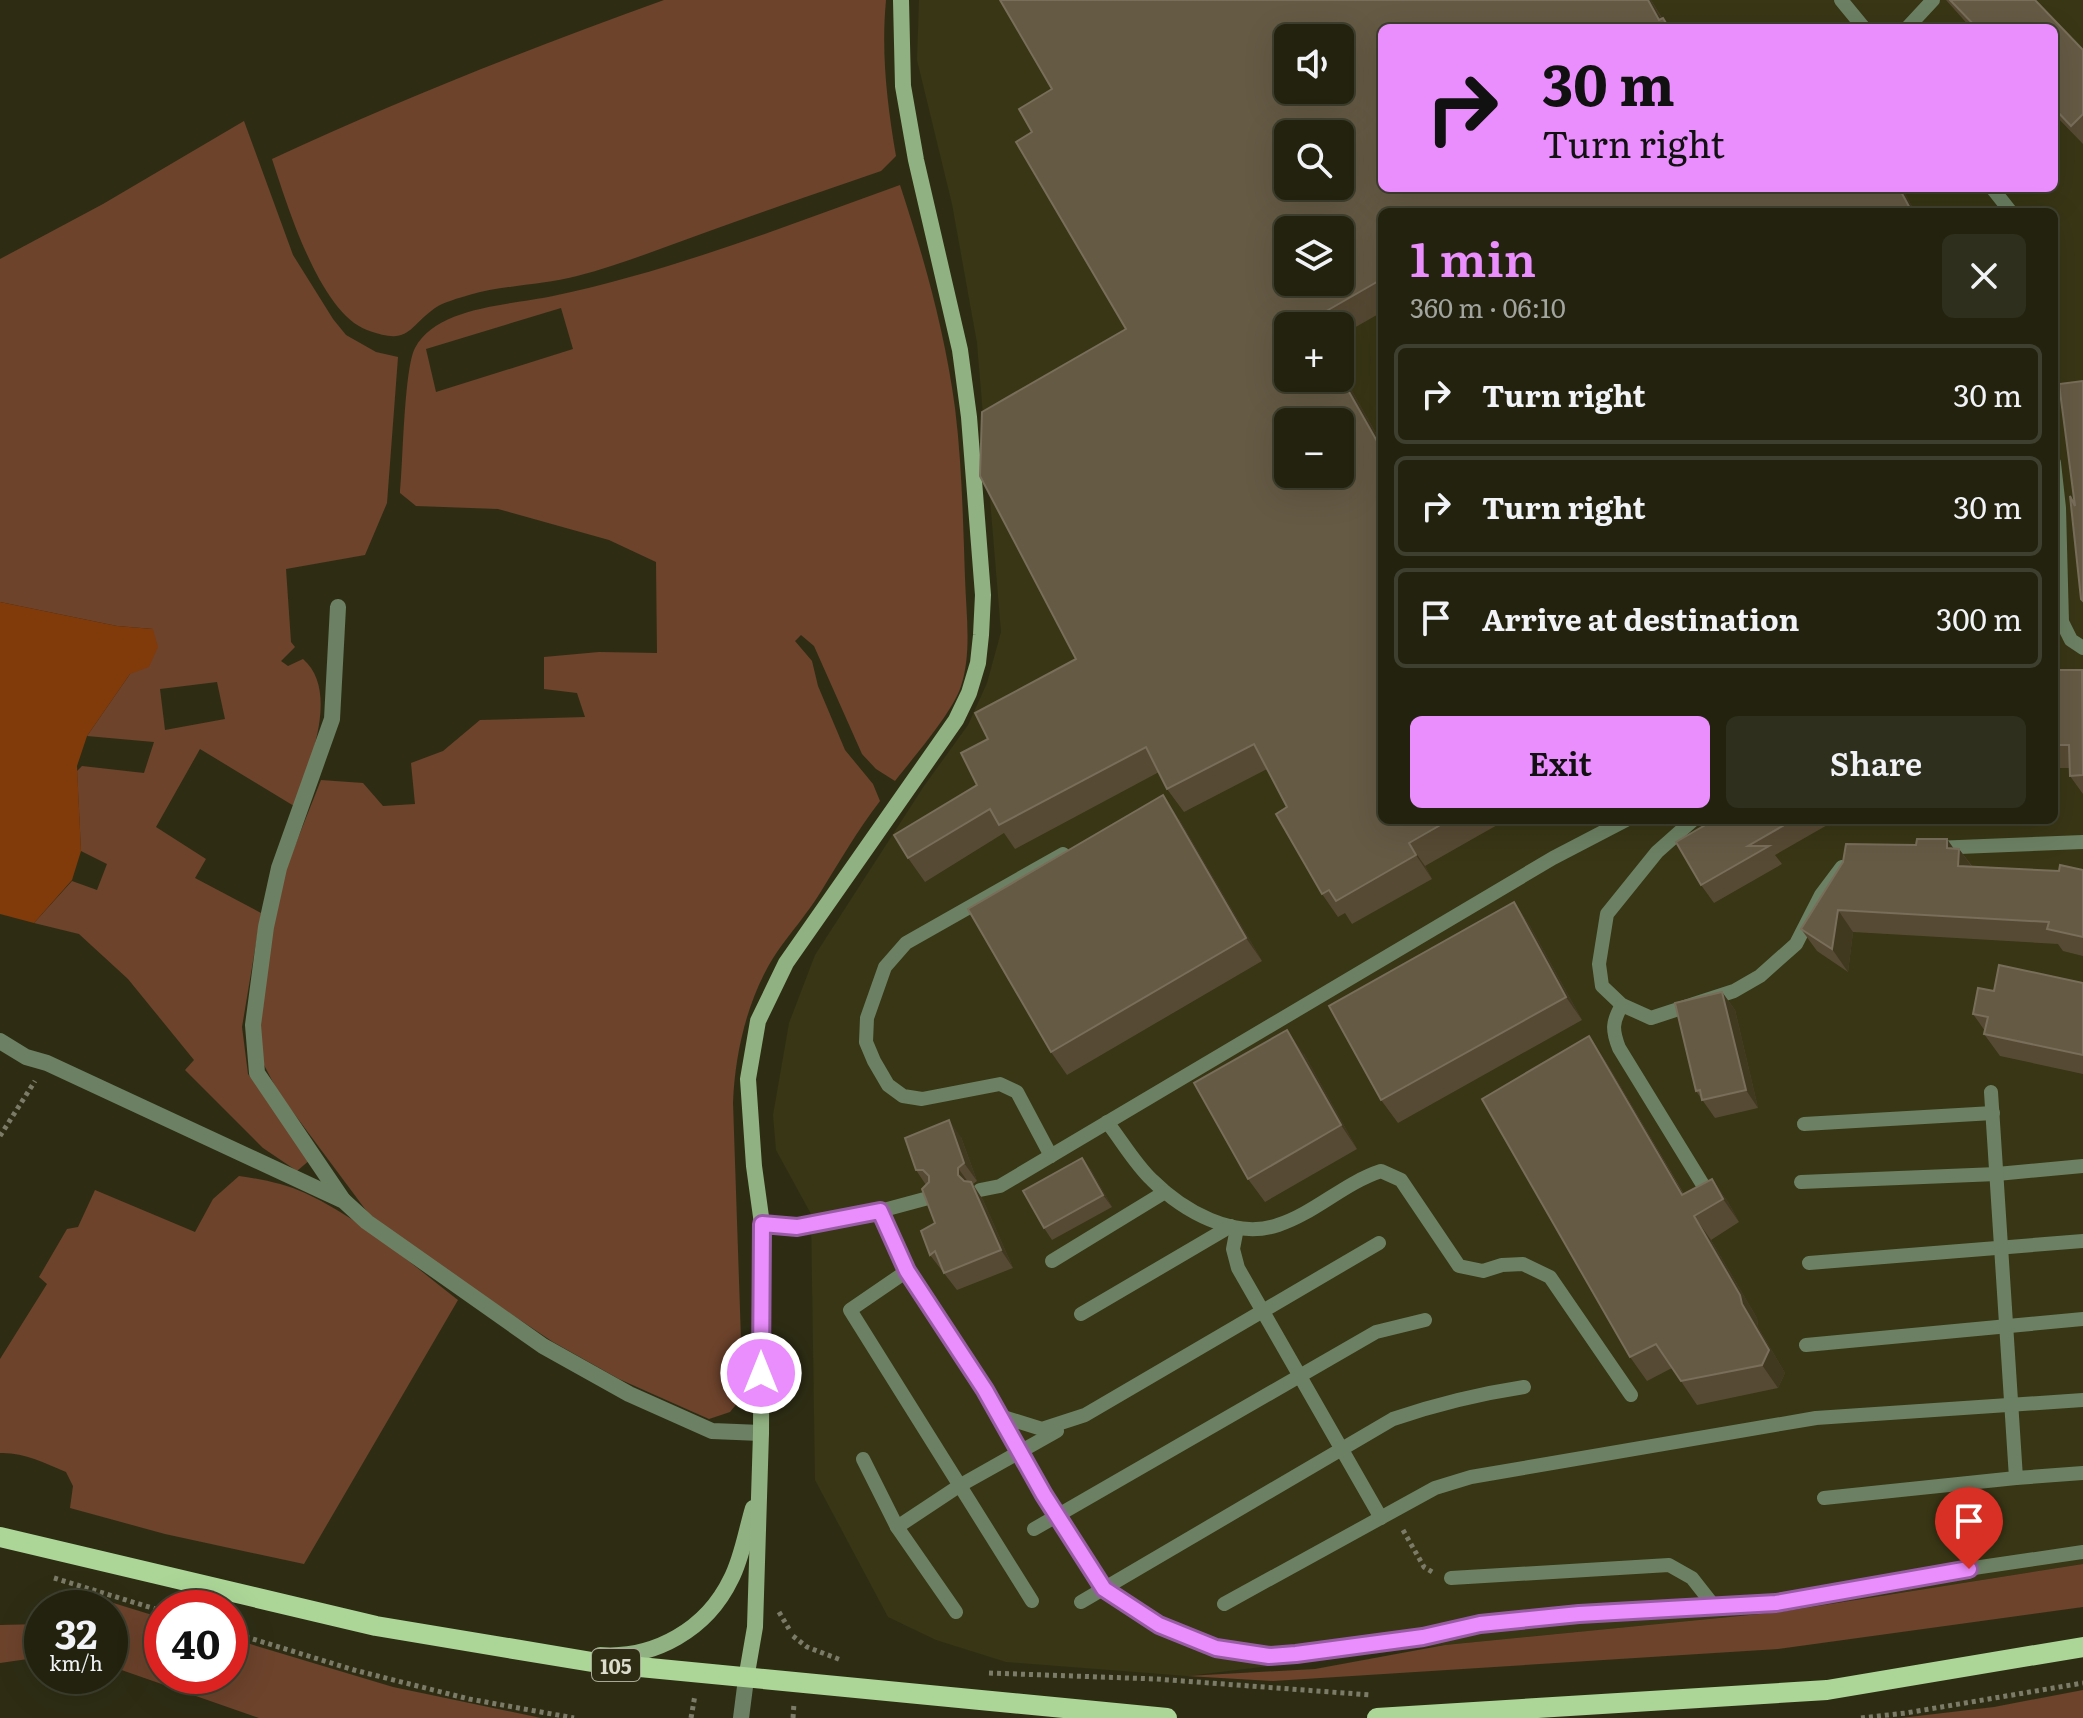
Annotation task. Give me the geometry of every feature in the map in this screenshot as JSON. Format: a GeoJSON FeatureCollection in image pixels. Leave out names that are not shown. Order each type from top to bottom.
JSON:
{"type":"FeatureCollection","features":[{"type":"Feature","properties":{"kind":"main road","name":"105"},"geometry":{"type":"LineString","coordinates":[[0,1537],[376,1626],[598,1663],[1167,1718]]}},
{"type":"Feature","properties":{"kind":"main road"},"geometry":{"type":"LineString","coordinates":[[1377,1718],[1827,1690],[2083,1647]]}},
{"type":"Feature","properties":{"kind":"street"},"geometry":{"type":"LineString","coordinates":[[741,1718],[755,1627],[760,1487],[762,1224],[748,1079],[758,1021],[786,963],[956,720],[969,693],[978,663],[983,595],[969,417],[960,350],[916,160],[903,86],[901,0]]}},
{"type":"Feature","properties":{"kind":"street"},"geometry":{"type":"LineString","coordinates":[[338,607],[332,719],[279,868],[266,927],[253,1025],[257,1073],[344,1201],[367,1222],[543,1346],[629,1394],[712,1431],[761,1433]]}},
{"type":"Feature","properties":{"kind":"street"},"geometry":{"type":"LineString","coordinates":[[0,1041],[26,1057],[47,1063],[344,1201]]}},
{"type":"Feature","properties":{"kind":"street"},"geometry":{"type":"LineString","coordinates":[[487,1645],[613,1656],[639,1654],[684,1634],[716,1605],[732,1577],[760,1487]]}},
{"type":"Feature","properties":{"kind":"lane"},"geometry":{"type":"LineString","coordinates":[[1841,0],[1861,24]]}},
{"type":"Feature","properties":{"kind":"lane"},"geometry":{"type":"LineString","coordinates":[[1911,24],[1933,0]]}},
{"type":"Feature","properties":{"kind":"lane"},"geometry":{"type":"LineString","coordinates":[[1995,192],[2008,208]]}},
{"type":"Feature","properties":{"kind":"lane"},"geometry":{"type":"LineString","coordinates":[[2058,499],[2062,622],[2077,644]]}},
{"type":"Feature","properties":{"kind":"lane"},"geometry":{"type":"LineString","coordinates":[[980,1190],[1000,1186],[1540,866],[1619,824]]}},
{"type":"Feature","properties":{"kind":"lane"},"geometry":{"type":"LineString","coordinates":[[1688,824],[1657,852],[1607,914],[1599,964],[1602,986],[1622,1005],[1651,1018],[1734,991],[1760,976],[1796,944],[1821,895],[1844,863],[1854,858]]}},
{"type":"Feature","properties":{"kind":"lane"},"geometry":{"type":"LineString","coordinates":[[1920,849],[2083,842]]}},
{"type":"Feature","properties":{"kind":"lane"},"geometry":{"type":"LineString","coordinates":[[1051,1156],[1017,1092],[1000,1084],[922,1099],[903,1096],[888,1085],[866,1042],[867,1018],[885,967],[906,943],[1080,845]]}},
{"type":"Feature","properties":{"kind":"lane"},"geometry":{"type":"LineString","coordinates":[[1622,1005],[1614,1019],[1612,1031],[1619,1048],[1711,1198]]}},
{"type":"Feature","properties":{"kind":"lane"},"geometry":{"type":"LineString","coordinates":[[1991,1092],[2016,1478]]}},
{"type":"Feature","properties":{"kind":"lane"},"geometry":{"type":"LineString","coordinates":[[1804,1124],[1993,1113]]}},
{"type":"Feature","properties":{"kind":"lane"},"geometry":{"type":"LineString","coordinates":[[1107,1122],[1149,1178],[1173,1200],[1243,1231],[1278,1226],[1366,1176],[1381,1171],[1401,1180],[1459,1266],[1483,1271],[1502,1265],[1523,1264],[1550,1277],[1631,1395]]}},
{"type":"Feature","properties":{"kind":"lane"},"geometry":{"type":"LineString","coordinates":[[1801,1182],[1997,1174],[2083,1166]]}},
{"type":"Feature","properties":{"kind":"lane"},"geometry":{"type":"LineString","coordinates":[[1052,1261],[1165,1192]]}},
{"type":"Feature","properties":{"kind":"lane"},"geometry":{"type":"LineString","coordinates":[[762,1224],[797,1227],[932,1197]]}},
{"type":"Feature","properties":{"kind":"lane"},"geometry":{"type":"LineString","coordinates":[[880,1211],[907,1271],[1000,1416],[1057,1516],[1104,1589],[1159,1625],[1216,1648],[1269,1656],[1358,1647],[1480,1624],[1579,1614],[1776,1603],[1940,1573],[2083,1552]]}},
{"type":"Feature","properties":{"kind":"lane"},"geometry":{"type":"LineString","coordinates":[[1234,1227],[1233,1249],[1238,1268],[1341,1449],[1387,1515]]}},
{"type":"Feature","properties":{"kind":"lane"},"geometry":{"type":"LineString","coordinates":[[1081,1314],[1234,1227]]}},
{"type":"Feature","properties":{"kind":"lane"},"geometry":{"type":"LineString","coordinates":[[1809,1263],[2083,1241]]}},
{"type":"Feature","properties":{"kind":"lane"},"geometry":{"type":"LineString","coordinates":[[897,1527],[959,1486],[1379,1243]]}},
{"type":"Feature","properties":{"kind":"lane"},"geometry":{"type":"LineString","coordinates":[[907,1271],[850,1310],[1032,1601]]}},
{"type":"Feature","properties":{"kind":"lane"},"geometry":{"type":"LineString","coordinates":[[1806,1345],[2083,1319]]}},
{"type":"Feature","properties":{"kind":"lane"},"geometry":{"type":"LineString","coordinates":[[1034,1529],[1376,1332],[1425,1320]]}},
{"type":"Feature","properties":{"kind":"lane"},"geometry":{"type":"LineString","coordinates":[[1081,1602],[1393,1419],[1435,1404],[1524,1387]]}},
{"type":"Feature","properties":{"kind":"lane"},"geometry":{"type":"LineString","coordinates":[[1224,1604],[1447,1484],[1471,1477],[1816,1418],[2083,1400]]}},
{"type":"Feature","properties":{"kind":"lane"},"geometry":{"type":"LineString","coordinates":[[1000,1416],[1042,1429],[1085,1415]]}},
{"type":"Feature","properties":{"kind":"lane"},"geometry":{"type":"LineString","coordinates":[[863,1459],[897,1527],[956,1612]]}},
{"type":"Feature","properties":{"kind":"lane"},"geometry":{"type":"LineString","coordinates":[[1824,1498],[2083,1473]]}},
{"type":"Feature","properties":{"kind":"lane"},"geometry":{"type":"LineString","coordinates":[[1451,1578],[1669,1565],[1692,1578],[1714,1606]]}},
{"type":"Feature","properties":{"kind":"path"},"geometry":{"type":"LineString","coordinates":[[0,1136],[47,1063]]}},
{"type":"Feature","properties":{"kind":"path"},"geometry":{"type":"LineString","coordinates":[[1387,1515],[1424,1567],[1451,1578]]}},
{"type":"Feature","properties":{"kind":"path"},"geometry":{"type":"LineString","coordinates":[[43,1574],[144,1605]]}},
{"type":"Feature","properties":{"kind":"path"},"geometry":{"type":"LineString","coordinates":[[793,1636],[807,1647],[842,1661]]}},
{"type":"Feature","properties":{"kind":"path"},"geometry":{"type":"LineString","coordinates":[[248,1638],[354,1670],[469,1699],[574,1718]]}},
{"type":"Feature","properties":{"kind":"path"},"geometry":{"type":"LineString","coordinates":[[986,1673],[1156,1679],[1376,1695]]}},
{"type":"Feature","properties":{"kind":"path"},"geometry":{"type":"LineString","coordinates":[[1861,1718],[2083,1683]]}},
{"type":"Feature","properties":{"kind":"shaded area"},"geometry":{"type":"Polygon","coordinates":[[[664,0],[886,0],[886,78],[896,156],[881,171],[612,266],[564,279],[496,289],[452,300],[435,308],[400,335],[367,330],[350,319],[334,302],[307,255],[272,159],[466,75],[664,0]]]}},
{"type":"Feature","properties":{"kind":"shaded area"},"geometry":{"type":"Polygon","coordinates":[[[919,0],[2083,0],[2083,1564],[1780,1612],[1445,1645],[1187,1676],[1006,1662],[936,1640],[888,1617],[815,1480],[811,1214],[776,1150],[773,1115],[789,1023],[815,955],[924,786],[968,725],[987,683],[1001,632],[977,343],[952,204],[917,60],[919,0]]]}},
{"type":"Feature","properties":{"kind":"shaded area"},"geometry":{"type":"Polygon","coordinates":[[[244,121],[293,255],[333,319],[346,335],[376,352],[398,357],[387,503],[365,555],[286,569],[291,642],[295,647],[281,661],[288,666],[303,659],[314,673],[320,690],[321,710],[313,751],[294,806],[200,749],[156,827],[206,859],[195,878],[261,913],[242,1027],[248,1074],[311,1159],[297,1171],[263,1148],[185,1070],[194,1060],[128,979],[79,934],[34,923],[72,881],[97,890],[107,864],[81,851],[77,771],[82,766],[144,773],[154,742],[87,736],[130,674],[153,629],[117,626],[0,602],[0,259],[103,204],[244,121]],[[217,682],[160,689],[165,730],[225,719],[217,682]]]}},
{"type":"Feature","properties":{"kind":"shaded area"},"geometry":{"type":"Polygon","coordinates":[[[900,185],[940,323],[955,408],[967,619],[964,673],[950,709],[895,781],[876,769],[862,754],[814,646],[801,635],[795,641],[812,661],[818,686],[845,750],[873,784],[880,801],[815,901],[777,952],[758,987],[745,1024],[733,1103],[741,1340],[739,1401],[730,1412],[709,1419],[619,1379],[553,1342],[429,1259],[368,1213],[278,1092],[263,1063],[259,1027],[270,934],[285,871],[321,780],[363,783],[383,806],[415,804],[411,763],[443,751],[480,720],[585,717],[577,693],[544,689],[544,657],[599,652],[657,653],[656,562],[609,540],[498,509],[416,506],[400,493],[408,376],[415,348],[426,334],[458,315],[641,274],[900,185]],[[561,308],[426,349],[436,392],[573,349],[561,308]]]}},
{"type":"Feature","properties":{"kind":"shaded area"},"geometry":{"type":"Polygon","coordinates":[[[0,602],[117,626],[153,629],[158,647],[149,667],[130,674],[87,736],[77,766],[81,851],[72,880],[34,923],[0,914],[0,602]]]}},
{"type":"Feature","properties":{"kind":"shaded area"},"geometry":{"type":"Polygon","coordinates":[[[239,1176],[289,1187],[346,1215],[458,1300],[304,1564],[165,1534],[70,1508],[73,1486],[66,1472],[25,1456],[0,1453],[0,1359],[47,1284],[39,1277],[67,1229],[78,1227],[95,1190],[195,1232],[213,1199],[239,1176]]]}},
{"type":"Feature","properties":{"kind":"shaded area"},"geometry":{"type":"Polygon","coordinates":[[[2083,1564],[2083,1607],[1778,1649],[1273,1681],[1187,1676],[1315,1669],[1445,1645],[1780,1612],[2083,1564]]]}},
{"type":"Feature","properties":{"kind":"shaded area"},"geometry":{"type":"Polygon","coordinates":[[[128,1608],[144,1612],[144,1678],[128,1672],[128,1608]]]}},
{"type":"Feature","properties":{"kind":"shaded area"},"geometry":{"type":"Polygon","coordinates":[[[24,1624],[24,1660],[0,1663],[0,1625],[24,1624]]]}},
{"type":"Feature","properties":{"kind":"shaded area"},"geometry":{"type":"Polygon","coordinates":[[[248,1643],[393,1687],[541,1718],[259,1718],[190,1694],[248,1694],[248,1643]]]}},
{"type":"Feature","properties":{"kind":"shaded area"},"geometry":{"type":"Polygon","coordinates":[[[2083,1690],[2083,1718],[1901,1718],[1994,1707],[2083,1690]]]}},
{"type":"Feature","properties":{"kind":"building"},"geometry":{"type":"Polygon","coordinates":[[[1000,0],[1648,0],[1659,20],[1663,18],[1667,24],[1378,24],[1378,192],[1901,192],[1910,208],[1378,208],[1378,281],[1354,295],[1354,216],[1274,216],[1274,296],[1352,296],[1325,312],[1274,312],[1274,392],[1349,392],[1378,443],[1378,824],[1442,824],[1409,843],[1416,855],[1336,901],[1329,890],[1322,894],[1276,814],[1287,807],[1254,744],[1167,789],[1146,747],[999,825],[990,809],[908,858],[894,835],[977,785],[961,753],[988,739],[975,713],[1076,659],[980,476],[982,412],[1126,329],[1016,142],[1032,132],[1019,109],[1052,89],[1000,0]]]}},
{"type":"Feature","properties":{"kind":"building"},"geometry":{"type":"Polygon","coordinates":[[[1950,0],[2035,0],[2083,50],[2083,114],[2071,126],[2058,112],[2058,24],[1973,24],[1950,0]]]}},
{"type":"Feature","properties":{"kind":"building"},"geometry":{"type":"Polygon","coordinates":[[[2083,381],[2083,601],[2070,496],[2075,506],[2059,384],[2083,381]]]}},
{"type":"Feature","properties":{"kind":"building"},"geometry":{"type":"Polygon","coordinates":[[[2058,670],[2082,670],[2083,775],[2070,776],[2069,745],[2058,745],[2058,670]]]}},
{"type":"Feature","properties":{"kind":"building"},"geometry":{"type":"Polygon","coordinates":[[[1163,795],[1246,938],[1051,1052],[968,909],[1163,795]]]}},
{"type":"Feature","properties":{"kind":"building"},"geometry":{"type":"Polygon","coordinates":[[[1707,824],[1786,824],[1748,846],[1769,846],[1701,885],[1676,842],[1707,824]]]}},
{"type":"Feature","properties":{"kind":"building"},"geometry":{"type":"Polygon","coordinates":[[[1917,839],[1947,839],[1947,848],[1959,849],[1958,866],[2059,871],[2060,865],[2083,870],[2083,937],[2047,929],[2049,922],[1838,910],[1832,949],[1801,929],[1843,862],[1846,844],[1916,845],[1917,839]]]}},
{"type":"Feature","properties":{"kind":"building"},"geometry":{"type":"Polygon","coordinates":[[[1514,902],[1566,997],[1381,1100],[1329,1006],[1514,902]]]}},
{"type":"Feature","properties":{"kind":"building"},"geometry":{"type":"Polygon","coordinates":[[[1999,965],[2083,983],[2083,1055],[1984,1034],[1988,1017],[1973,1014],[1978,988],[1994,991],[1999,965]]]}},
{"type":"Feature","properties":{"kind":"building"},"geometry":{"type":"Polygon","coordinates":[[[1722,992],[1746,1090],[1702,1100],[1700,1090],[1696,1091],[1675,1003],[1722,992]]]}},
{"type":"Feature","properties":{"kind":"building"},"geometry":{"type":"Polygon","coordinates":[[[1287,1030],[1341,1125],[1248,1179],[1194,1083],[1287,1030]]]}},
{"type":"Feature","properties":{"kind":"building"},"geometry":{"type":"Polygon","coordinates":[[[1589,1036],[1682,1195],[1712,1179],[1723,1199],[1694,1216],[1769,1350],[1762,1365],[1681,1381],[1656,1344],[1630,1357],[1482,1099],[1589,1036]]]}},
{"type":"Feature","properties":{"kind":"building"},"geometry":{"type":"Polygon","coordinates":[[[949,1120],[964,1163],[958,1168],[958,1175],[964,1181],[971,1182],[1001,1250],[944,1273],[935,1251],[930,1255],[921,1231],[935,1223],[922,1189],[929,1182],[929,1176],[923,1170],[916,1170],[905,1138],[949,1120]]]}},
{"type":"Feature","properties":{"kind":"building"},"geometry":{"type":"Polygon","coordinates":[[[1082,1158],[1103,1195],[1044,1228],[1023,1191],[1082,1158]]]}},
{"type":"Feature","properties":{"kind":"route"},"geometry":{"type":"LineString","coordinates":[[761,1373],[762,1224],[797,1227],[880,1211],[907,1271],[985,1390],[1044,1495],[1104,1589],[1159,1625],[1216,1648],[1242,1653],[1269,1656],[1358,1647],[1480,1624],[1579,1614],[1776,1603],[1969,1569]]}}]}
